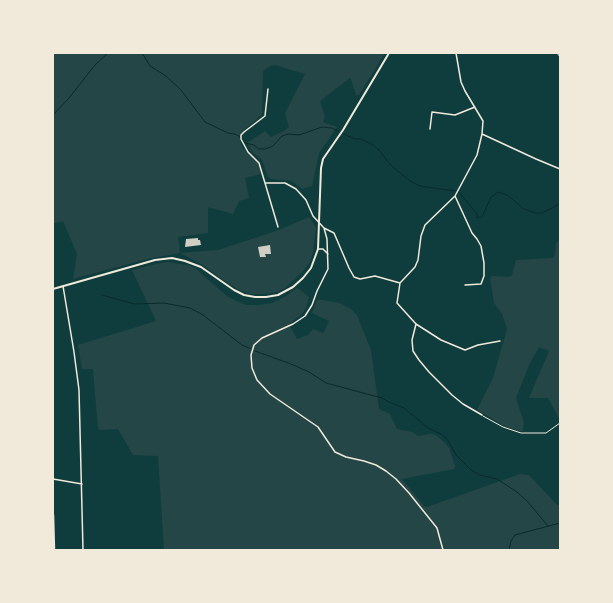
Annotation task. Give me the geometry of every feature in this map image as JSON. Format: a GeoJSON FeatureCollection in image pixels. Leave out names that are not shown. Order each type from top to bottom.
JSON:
{"type":"FeatureCollection","features":[{"type":"Feature","properties":{"kind":"main road"},"geometry":{"type":"LineString","coordinates":[[53,515],[54,549]]}},
{"type":"Feature","properties":{"kind":"street"},"geometry":{"type":"LineString","coordinates":[[53,289],[155,260],[172,258],[201,267],[234,290],[244,295],[266,297],[278,295],[293,287],[311,268],[318,249],[321,168],[323,159],[343,130],[389,53]]}},
{"type":"Feature","properties":{"kind":"street"},"geometry":{"type":"LineString","coordinates":[[456,53],[465,91],[483,121],[482,134],[477,155],[455,196],[425,225],[421,236],[418,260],[415,267],[400,283],[397,303],[416,324],[441,340],[465,350],[478,345],[500,340]]}},
{"type":"Feature","properties":{"kind":"street"},"geometry":{"type":"LineString","coordinates":[[268,89],[265,116],[244,132],[241,135],[241,139],[248,152],[259,163],[278,227]]}},
{"type":"Feature","properties":{"kind":"street"},"geometry":{"type":"LineString","coordinates":[[430,129],[432,112],[456,115],[475,107]]}},
{"type":"Feature","properties":{"kind":"street"},"geometry":{"type":"LineString","coordinates":[[482,134],[560,169]]}},
{"type":"Feature","properties":{"kind":"street"},"geometry":{"type":"LineString","coordinates":[[266,183],[285,183],[296,189],[306,200],[313,216],[319,223],[324,228],[334,233],[354,277],[360,279],[375,276],[400,283]]}},
{"type":"Feature","properties":{"kind":"street"},"geometry":{"type":"LineString","coordinates":[[455,196],[472,233],[478,238],[484,263],[484,276],[481,284],[465,285]]}},
{"type":"Feature","properties":{"kind":"street"},"geometry":{"type":"LineString","coordinates":[[324,228],[327,239],[328,269],[317,291],[310,311],[299,320],[262,338],[254,345],[251,355],[252,368],[257,380],[270,394],[318,427],[335,452],[346,457],[376,465],[396,479],[437,528],[443,550]]}},
{"type":"Feature","properties":{"kind":"street"},"geometry":{"type":"LineString","coordinates":[[318,249],[323,249],[328,254]]}},
{"type":"Feature","properties":{"kind":"street"},"geometry":{"type":"LineString","coordinates":[[63,286],[79,390],[83,550]]}},
{"type":"Feature","properties":{"kind":"street"},"geometry":{"type":"LineString","coordinates":[[416,324],[412,340],[413,351],[419,360],[452,395],[463,404],[482,415]]}},
{"type":"Feature","properties":{"kind":"street"},"geometry":{"type":"LineString","coordinates":[[53,479],[82,484]]}},
{"type":"Feature","properties":{"kind":"path"},"geometry":{"type":"LineString","coordinates":[[557,53],[560,57]]}},
{"type":"Feature","properties":{"kind":"path"},"geometry":{"type":"LineString","coordinates":[[482,415],[503,427],[521,433],[546,433],[560,423]]}},
{"type":"Feature","properties":{"kind":"shaded area"},"geometry":{"type":"Polygon","coordinates":[[[53,53],[385,53],[359,95],[356,95],[350,78],[320,101],[325,117],[323,122],[337,127],[319,153],[312,186],[302,189],[292,181],[272,179],[268,177],[262,160],[253,153],[247,143],[265,131],[271,137],[289,127],[285,113],[305,74],[272,65],[263,71],[262,114],[239,135],[242,147],[258,163],[261,172],[260,174],[245,178],[249,198],[239,201],[233,214],[208,207],[208,233],[178,237],[180,253],[147,259],[73,279],[77,254],[63,221],[53,224],[53,53]]]}},
{"type":"Feature","properties":{"kind":"shaded area"},"geometry":{"type":"Polygon","coordinates":[[[309,217],[316,228],[313,252],[310,262],[285,288],[277,292],[251,294],[239,290],[203,265],[180,253],[218,250],[279,230],[309,217]]]}},
{"type":"Feature","properties":{"kind":"shaded area"},"geometry":{"type":"Polygon","coordinates":[[[560,240],[560,420],[548,398],[529,398],[549,351],[539,347],[529,365],[516,398],[524,423],[523,431],[519,431],[506,427],[477,410],[493,378],[507,329],[502,314],[494,303],[490,278],[492,276],[508,277],[512,275],[516,260],[553,258],[555,255],[556,243],[560,240]]]}},
{"type":"Feature","properties":{"kind":"shaded area"},"geometry":{"type":"Polygon","coordinates":[[[167,262],[187,265],[195,268],[228,297],[246,305],[272,303],[286,296],[297,288],[299,289],[309,297],[306,308],[302,314],[289,324],[297,339],[308,335],[313,329],[323,333],[324,332],[329,321],[312,313],[317,299],[339,303],[351,309],[357,315],[371,350],[379,409],[390,414],[397,429],[412,432],[418,436],[430,434],[436,435],[449,448],[455,466],[454,469],[402,479],[424,506],[427,507],[520,474],[529,475],[556,504],[560,506],[560,550],[164,550],[158,456],[133,455],[118,429],[98,429],[93,369],[82,369],[78,345],[156,321],[132,270],[167,262]]]}},
{"type":"Feature","properties":{"kind":"building"},"geometry":{"type":"Polygon","coordinates":[[[198,238],[201,245],[185,247],[186,239],[198,238]]]}},
{"type":"Feature","properties":{"kind":"building"},"geometry":{"type":"Polygon","coordinates":[[[270,245],[271,254],[265,254],[266,257],[260,257],[258,247],[270,245]]]}},
{"type":"Feature","properties":{"kind":"waterway"},"geometry":{"type":"LineString","coordinates":[[53,115],[69,98],[95,65],[108,53]]}},
{"type":"Feature","properties":{"kind":"waterway"},"geometry":{"type":"LineString","coordinates":[[141,53],[150,66],[166,76],[181,90],[205,122],[228,133],[235,134],[245,143],[254,145],[259,149],[265,149],[273,146],[282,136],[288,134],[299,135],[322,127],[332,128],[338,131]]}},
{"type":"Feature","properties":{"kind":"waterway"},"geometry":{"type":"LineString","coordinates":[[344,134],[355,139],[361,139],[373,145],[394,168],[410,181],[420,186],[455,191]]}},
{"type":"Feature","properties":{"kind":"waterway"},"geometry":{"type":"LineString","coordinates":[[459,192],[477,214],[477,218],[482,217],[491,197],[498,192],[507,195],[524,209],[536,213],[542,213],[560,204]]}},
{"type":"Feature","properties":{"kind":"waterway"},"geometry":{"type":"LineString","coordinates":[[102,295],[134,304],[164,303],[190,308],[203,315],[242,345],[251,349]]}},
{"type":"Feature","properties":{"kind":"waterway"},"geometry":{"type":"LineString","coordinates":[[255,351],[309,372],[326,383],[382,398],[404,408],[428,428],[441,434],[447,439],[456,455],[471,470],[480,475],[497,479],[517,492],[528,502],[548,526]]}},
{"type":"Feature","properties":{"kind":"waterway"},"geometry":{"type":"LineString","coordinates":[[509,550],[511,541],[515,535],[560,523]]}}]}
